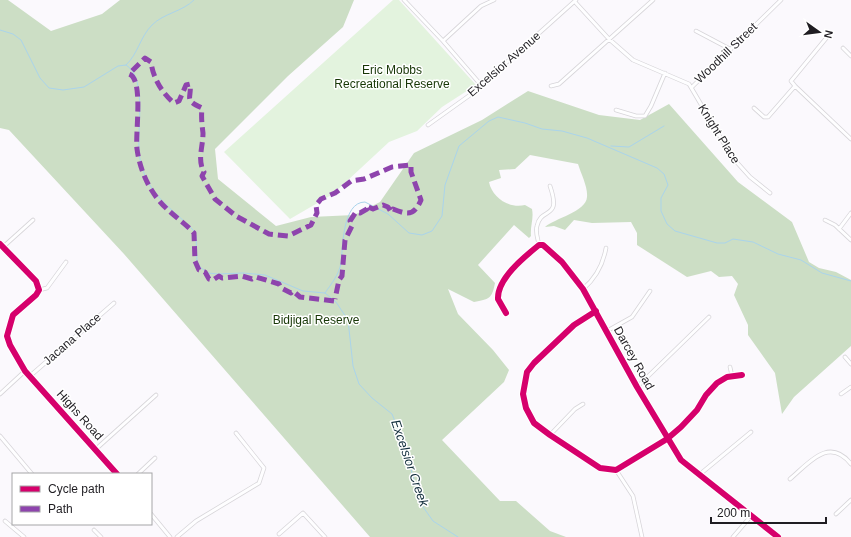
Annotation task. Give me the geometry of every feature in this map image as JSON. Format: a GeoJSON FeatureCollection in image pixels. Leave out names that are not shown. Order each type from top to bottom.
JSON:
{"type":"FeatureCollection","features":[{"type":"Feature","properties":{"kind":"street"},"geometry":{"type":"LineString","coordinates":[[404,0],[443,41],[481,85]]}},
{"type":"Feature","properties":{"kind":"street"},"geometry":{"type":"LineString","coordinates":[[443,41],[481,6],[494,0]]}},
{"type":"Feature","properties":{"kind":"street"},"geometry":{"type":"LineString","coordinates":[[552,86],[559,84],[653,0]]}},
{"type":"Feature","properties":{"kind":"street","name":"Woodhill Street"},"geometry":{"type":"LineString","coordinates":[[576,1],[608,39],[633,60],[686,82],[692,87],[781,0]]}},
{"type":"Feature","properties":{"kind":"street","name":"Excelsior Avenue"},"geometry":{"type":"LineString","coordinates":[[428,124],[470,95],[576,1]]}},
{"type":"Feature","properties":{"kind":"street"},"geometry":{"type":"LineString","coordinates":[[696,31],[730,49]]}},
{"type":"Feature","properties":{"kind":"street"},"geometry":{"type":"LineString","coordinates":[[828,36],[792,80],[795,86],[851,139]]}},
{"type":"Feature","properties":{"kind":"street"},"geometry":{"type":"LineString","coordinates":[[843,48],[851,56]]}},
{"type":"Feature","properties":{"kind":"street"},"geometry":{"type":"LineString","coordinates":[[616,110],[636,116],[645,116],[651,106],[665,73]]}},
{"type":"Feature","properties":{"kind":"street"},"geometry":{"type":"LineString","coordinates":[[754,108],[764,117],[768,117],[795,86]]}},
{"type":"Feature","properties":{"kind":"street","name":"Knight Place"},"geometry":{"type":"LineString","coordinates":[[692,87],[700,105],[732,157],[750,177],[770,193]]}},
{"type":"Feature","properties":{"kind":"street"},"geometry":{"type":"LineString","coordinates":[[506,313],[498,299],[502,281],[539,245],[537,224],[540,219],[550,213],[554,202],[550,186]]}},
{"type":"Feature","properties":{"kind":"street"},"geometry":{"type":"LineString","coordinates":[[839,229],[851,213]]}},
{"type":"Feature","properties":{"kind":"street"},"geometry":{"type":"LineString","coordinates":[[33,220],[1,246],[36,281],[39,290]]}},
{"type":"Feature","properties":{"kind":"street"},"geometry":{"type":"LineString","coordinates":[[825,220],[839,229],[851,240]]}},
{"type":"Feature","properties":{"kind":"street","name":"Darcey Road"},"geometry":{"type":"LineString","coordinates":[[539,245],[546,247],[562,262],[583,289],[637,387],[681,460],[778,537]]}},
{"type":"Feature","properties":{"kind":"street"},"geometry":{"type":"LineString","coordinates":[[583,289],[591,282],[599,269],[606,248]]}},
{"type":"Feature","properties":{"kind":"street","name":"Highs Road"},"geometry":{"type":"LineString","coordinates":[[66,262],[47,288],[39,290],[36,295],[13,315],[7,336],[25,371],[116,473]]}},
{"type":"Feature","properties":{"kind":"street"},"geometry":{"type":"LineString","coordinates":[[607,331],[632,317],[650,291]]}},
{"type":"Feature","properties":{"kind":"street","name":"Jacana Place"},"geometry":{"type":"LineString","coordinates":[[30,376],[114,303]]}},
{"type":"Feature","properties":{"kind":"street"},"geometry":{"type":"LineString","coordinates":[[596,311],[574,325],[534,363],[527,372],[523,394],[526,408],[534,423],[593,465],[605,469],[616,470],[667,439],[697,410],[706,395],[718,383],[732,376],[742,375]]}},
{"type":"Feature","properties":{"kind":"street"},"geometry":{"type":"LineString","coordinates":[[637,387],[709,317]]}},
{"type":"Feature","properties":{"kind":"street"},"geometry":{"type":"LineString","coordinates":[[845,357],[851,364]]}},
{"type":"Feature","properties":{"kind":"street"},"geometry":{"type":"LineString","coordinates":[[730,367],[732,376]]}},
{"type":"Feature","properties":{"kind":"street"},"geometry":{"type":"LineString","coordinates":[[0,394],[25,371]]}},
{"type":"Feature","properties":{"kind":"street"},"geometry":{"type":"LineString","coordinates":[[841,394],[851,387]]}},
{"type":"Feature","properties":{"kind":"street"},"geometry":{"type":"LineString","coordinates":[[96,449],[156,395]]}},
{"type":"Feature","properties":{"kind":"street"},"geometry":{"type":"LineString","coordinates":[[550,435],[575,409],[583,404]]}},
{"type":"Feature","properties":{"kind":"street"},"geometry":{"type":"LineString","coordinates":[[177,537],[196,521],[259,483],[264,468],[236,432]]}},
{"type":"Feature","properties":{"kind":"street"},"geometry":{"type":"LineString","coordinates":[[699,475],[750,432]]}},
{"type":"Feature","properties":{"kind":"street"},"geometry":{"type":"LineString","coordinates":[[0,436],[31,473]]}},
{"type":"Feature","properties":{"kind":"street"},"geometry":{"type":"LineString","coordinates":[[790,479],[816,456],[826,452],[835,452],[842,455],[851,464]]}},
{"type":"Feature","properties":{"kind":"street"},"geometry":{"type":"LineString","coordinates":[[139,473],[155,458]]}},
{"type":"Feature","properties":{"kind":"street"},"geometry":{"type":"LineString","coordinates":[[616,470],[633,496],[642,537]]}},
{"type":"Feature","properties":{"kind":"street"},"geometry":{"type":"LineString","coordinates":[[836,514],[851,500]]}},
{"type":"Feature","properties":{"kind":"street"},"geometry":{"type":"LineString","coordinates":[[279,534],[303,513],[325,537]]}},
{"type":"Feature","properties":{"kind":"street"},"geometry":{"type":"LineString","coordinates":[[152,515],[170,537]]}},
{"type":"Feature","properties":{"kind":"street"},"geometry":{"type":"LineString","coordinates":[[733,537],[751,516]]}},
{"type":"Feature","properties":{"kind":"street"},"geometry":{"type":"LineString","coordinates":[[5,521],[24,537]]}},
{"type":"Feature","properties":{"kind":"street"},"geometry":{"type":"LineString","coordinates":[[94,530],[101,537]]}},
{"type":"Feature","properties":{"kind":"green space","name":"Bidjigal Reserve"},"geometry":{"type":"Polygon","coordinates":[[[0,0],[8,0],[51,31],[102,14],[120,0],[354,0],[343,27],[288,76],[215,149],[218,179],[276,226],[311,217],[354,215],[380,202],[414,153],[482,120],[528,91],[599,115],[640,120],[669,104],[738,182],[792,222],[809,262],[819,268],[836,272],[851,280],[851,346],[794,397],[782,414],[775,373],[748,335],[748,325],[734,295],[738,284],[732,276],[719,277],[711,271],[687,277],[637,245],[637,233],[631,222],[592,223],[574,220],[565,230],[554,226],[545,227],[581,207],[587,197],[586,189],[578,164],[530,155],[515,169],[499,170],[501,178],[489,182],[494,193],[502,201],[513,205],[525,205],[532,209],[533,216],[531,236],[529,238],[514,225],[478,265],[495,283],[493,292],[486,299],[474,302],[448,289],[458,314],[493,350],[509,370],[504,382],[442,440],[500,501],[516,501],[550,531],[566,537],[370,537],[124,254],[9,130],[0,128],[0,0]]]}},
{"type":"Feature","properties":{"kind":"green space","name":"Eric Mobbs Recreational Reserve"},"geometry":{"type":"Polygon","coordinates":[[[393,0],[399,0],[476,85],[442,107],[417,131],[389,142],[333,194],[290,219],[224,152],[393,0]]]}},
{"type":"Feature","properties":{"kind":"waterway"},"geometry":{"type":"LineString","coordinates":[[126,65],[152,25],[194,0]]}},
{"type":"Feature","properties":{"kind":"waterway","name":"Excelsior Creek"},"geometry":{"type":"LineString","coordinates":[[0,30],[13,34],[21,40],[40,78],[49,88],[63,90],[84,87],[118,66],[126,65],[133,72],[137,82],[139,95],[139,149],[143,171],[148,182],[161,200],[194,231],[196,236],[197,262],[200,267],[208,273],[243,273],[265,275],[303,291],[325,293],[336,302],[348,320],[353,366],[359,384],[372,398],[392,414],[403,441],[421,504],[433,521],[458,537]]}},
{"type":"Feature","properties":{"kind":"waterway"},"geometry":{"type":"LineString","coordinates":[[325,293],[340,267],[345,227],[352,209],[357,204],[365,202],[388,214],[409,233],[422,235],[432,231],[442,216],[445,185],[459,146],[489,121],[498,117],[525,123],[542,129],[562,131],[587,138],[657,168],[664,174],[668,185],[661,198],[661,211],[667,224],[675,231],[717,243],[725,243],[733,239],[753,242],[778,254],[801,260],[822,273],[851,281]]}},
{"type":"Feature","properties":{"kind":"waterway"},"geometry":{"type":"LineString","coordinates":[[611,146],[629,147],[664,126]]}},
{"type":"Feature","properties":{"kind":"marked path"},"geometry":{"type":"LineString","coordinates":[[334,301],[300,297],[293,291],[291,293],[281,288],[279,284],[256,277],[252,279],[242,276],[222,278],[219,276],[213,280],[209,279],[205,272],[199,270],[195,261],[194,233],[155,196],[143,173],[138,157],[138,96],[134,78],[129,74],[145,58],[151,62],[154,74],[162,90],[174,103],[179,101],[186,85],[190,84],[190,100],[192,103],[202,108],[203,133],[201,163],[204,172],[202,176],[215,199],[236,216],[269,234],[288,236],[311,225],[317,213],[316,205],[321,199],[335,193],[351,181],[364,179],[392,167],[411,165],[411,172],[421,200],[416,209],[410,213],[393,209],[391,212],[388,207],[383,205],[373,209],[366,206],[367,209],[360,213],[356,212],[350,221],[352,226],[345,240],[342,276],[339,280],[335,299]]}},
{"type":"Feature","properties":{"kind":"cycle path"},"geometry":{"type":"LineString","coordinates":[[0,244],[36,281],[39,290],[36,295],[13,315],[7,336],[10,345],[25,371],[116,473]]}},
{"type":"Feature","properties":{"kind":"cycle path"},"geometry":{"type":"LineString","coordinates":[[506,313],[498,299],[502,284],[512,269],[519,262],[539,245],[543,245],[562,262],[583,289],[637,387],[681,460],[778,537]]}},
{"type":"Feature","properties":{"kind":"cycle path"},"geometry":{"type":"LineString","coordinates":[[596,311],[574,325],[534,363],[527,372],[523,394],[526,408],[534,423],[600,468],[616,470],[667,439],[697,410],[706,395],[717,383],[727,377],[742,375]]}}]}
